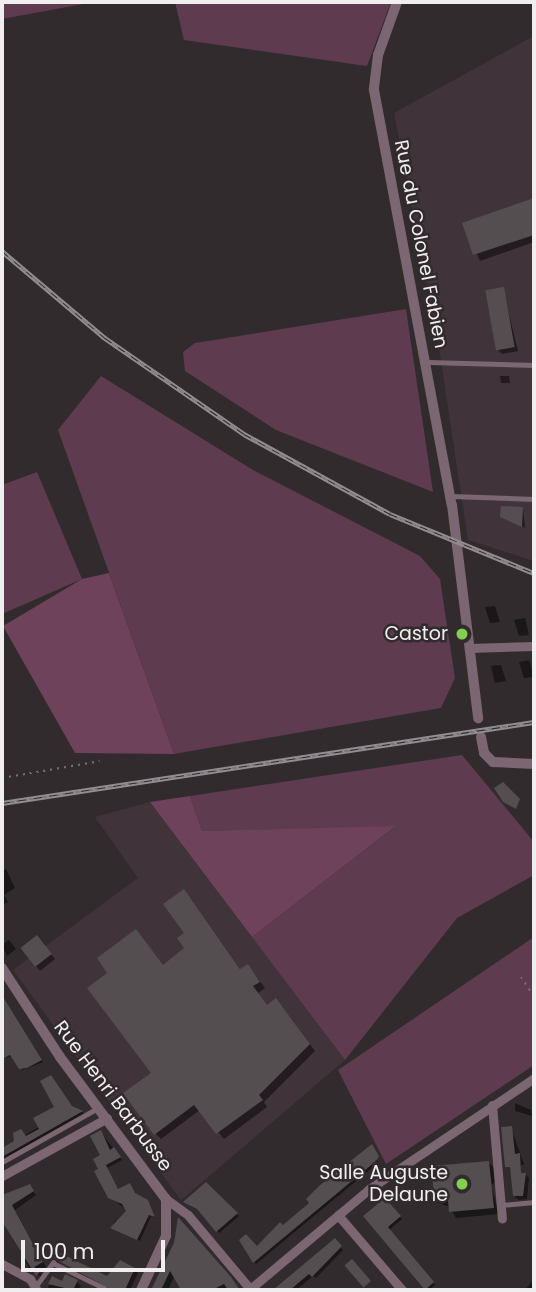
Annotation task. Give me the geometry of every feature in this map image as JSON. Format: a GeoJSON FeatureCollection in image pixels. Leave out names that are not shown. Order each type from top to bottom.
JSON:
{"type":"FeatureCollection","features":[{"type":"Feature","properties":{"kind":"street","name":"Rue du Colonel Fabien"},"geometry":{"type":"LineString","coordinates":[[397,2],[378,55],[374,90],[451,496],[478,718]]}},
{"type":"Feature","properties":{"kind":"street"},"geometry":{"type":"LineString","coordinates":[[469,648],[534,646]]}},
{"type":"Feature","properties":{"kind":"street"},"geometry":{"type":"LineString","coordinates":[[481,737],[484,753],[492,762],[534,764]]}},
{"type":"Feature","properties":{"kind":"street","name":"Rue Henri Barbusse"},"geometry":{"type":"LineString","coordinates":[[2,968],[166,1199],[166,1236],[141,1290]]}},
{"type":"Feature","properties":{"kind":"street"},"geometry":{"type":"LineString","coordinates":[[166,1199],[188,1215],[250,1290],[338,1214],[492,1105],[532,1079],[534,1091]]}},
{"type":"Feature","properties":{"kind":"street"},"geometry":{"type":"LineString","coordinates":[[492,1105],[502,1219]]}},
{"type":"Feature","properties":{"kind":"street"},"geometry":{"type":"LineString","coordinates":[[2,1176],[107,1118]]}},
{"type":"Feature","properties":{"kind":"street"},"geometry":{"type":"LineString","coordinates":[[338,1214],[402,1290]]}},
{"type":"Feature","properties":{"kind":"street"},"geometry":{"type":"LineString","coordinates":[[2,1264],[36,1288]]}},
{"type":"Feature","properties":{"kind":"lane"},"geometry":{"type":"LineString","coordinates":[[427,362],[534,365]]}},
{"type":"Feature","properties":{"kind":"lane"},"geometry":{"type":"LineString","coordinates":[[451,496],[534,499]]}},
{"type":"Feature","properties":{"kind":"lane"},"geometry":{"type":"LineString","coordinates":[[2,1162],[99,1108]]}},
{"type":"Feature","properties":{"kind":"lane"},"geometry":{"type":"LineString","coordinates":[[501,1205],[534,1202]]}},
{"type":"Feature","properties":{"kind":"lane"},"geometry":{"type":"LineString","coordinates":[[36,1288],[53,1263],[104,1288]]}},
{"type":"Feature","properties":{"kind":"path"},"geometry":{"type":"LineString","coordinates":[[2,778],[100,761]]}},
{"type":"Feature","properties":{"kind":"path"},"geometry":{"type":"LineString","coordinates":[[521,977],[534,996]]}},
{"type":"Feature","properties":{"kind":"shaded area"},"geometry":{"type":"Polygon","coordinates":[[[2,2],[94,2],[2,19],[2,2]]]}},
{"type":"Feature","properties":{"kind":"shaded area"},"geometry":{"type":"Polygon","coordinates":[[[175,2],[391,2],[367,66],[184,40],[175,2]]]}},
{"type":"Feature","properties":{"kind":"shaded area"},"geometry":{"type":"Polygon","coordinates":[[[534,36],[534,561],[468,540],[438,341],[394,113],[534,36]]]}},
{"type":"Feature","properties":{"kind":"shaded area"},"geometry":{"type":"Polygon","coordinates":[[[406,309],[433,492],[276,430],[185,371],[183,352],[195,343],[406,309]]]}},
{"type":"Feature","properties":{"kind":"shaded area"},"geometry":{"type":"Polygon","coordinates":[[[101,376],[253,470],[420,556],[440,579],[455,678],[441,708],[174,754],[58,430],[101,376]]]}},
{"type":"Feature","properties":{"kind":"shaded area"},"geometry":{"type":"Polygon","coordinates":[[[37,472],[82,579],[2,614],[2,485],[37,472]]]}},
{"type":"Feature","properties":{"kind":"shaded area"},"geometry":{"type":"Polygon","coordinates":[[[109,573],[174,754],[75,753],[3,626],[82,579],[109,573]]]}},
{"type":"Feature","properties":{"kind":"shaded area"},"geometry":{"type":"Polygon","coordinates":[[[462,755],[534,842],[534,875],[457,918],[345,1060],[252,937],[395,827],[202,831],[190,796],[462,755]]]}},
{"type":"Feature","properties":{"kind":"shaded area"},"geometry":{"type":"Polygon","coordinates":[[[190,796],[202,831],[396,826],[252,937],[150,802],[190,796]]]}},
{"type":"Feature","properties":{"kind":"shaded area"},"geometry":{"type":"Polygon","coordinates":[[[150,802],[345,1060],[181,1200],[13,970],[138,878],[95,817],[150,802]]]}},
{"type":"Feature","properties":{"kind":"shaded area"},"geometry":{"type":"Polygon","coordinates":[[[534,937],[534,1065],[386,1164],[338,1070],[534,937]]]}},
{"type":"Feature","properties":{"kind":"building"},"geometry":{"type":"Polygon","coordinates":[[[534,198],[534,235],[473,255],[462,223],[534,198]]]}},
{"type":"Feature","properties":{"kind":"building"},"geometry":{"type":"Polygon","coordinates":[[[504,287],[515,347],[496,350],[485,290],[504,287]]]}},
{"type":"Feature","properties":{"kind":"building"},"geometry":{"type":"Polygon","coordinates":[[[501,506],[523,507],[522,527],[500,517],[501,506]]]}},
{"type":"Feature","properties":{"kind":"building"},"geometry":{"type":"Polygon","coordinates":[[[503,782],[520,799],[516,809],[503,802],[494,788],[503,782]]]}},
{"type":"Feature","properties":{"kind":"building"},"geometry":{"type":"Polygon","coordinates":[[[184,889],[240,969],[248,964],[260,982],[253,986],[267,1005],[276,998],[310,1044],[259,1095],[263,1100],[216,1134],[194,1105],[154,1135],[123,1093],[151,1073],[87,988],[107,973],[97,958],[136,929],[163,965],[184,948],[177,938],[184,933],[163,904],[184,889]]]}},
{"type":"Feature","properties":{"kind":"building"},"geometry":{"type":"Polygon","coordinates":[[[37,935],[52,954],[35,967],[20,948],[37,935]]]}},
{"type":"Feature","properties":{"kind":"building"},"geometry":{"type":"Polygon","coordinates":[[[2,995],[42,1060],[27,1068],[19,1069],[10,1055],[2,1059],[2,995]]]}},
{"type":"Feature","properties":{"kind":"building"},"geometry":{"type":"Polygon","coordinates":[[[51,1075],[72,1106],[83,1111],[2,1157],[2,1148],[14,1141],[13,1133],[21,1129],[26,1136],[39,1129],[33,1118],[54,1107],[40,1081],[51,1075]]]}},
{"type":"Feature","properties":{"kind":"building"},"geometry":{"type":"Polygon","coordinates":[[[512,1126],[515,1154],[520,1153],[521,1173],[526,1173],[523,1196],[513,1196],[510,1167],[505,1167],[501,1127],[512,1126]]]}},
{"type":"Feature","properties":{"kind":"building"},"geometry":{"type":"Polygon","coordinates":[[[101,1130],[110,1150],[114,1147],[121,1157],[106,1165],[118,1189],[130,1183],[135,1193],[148,1200],[155,1217],[149,1215],[137,1240],[110,1228],[126,1211],[122,1204],[108,1198],[94,1171],[98,1169],[93,1159],[100,1155],[90,1136],[101,1130]]]}},
{"type":"Feature","properties":{"kind":"building"},"geometry":{"type":"Polygon","coordinates":[[[372,1144],[379,1156],[376,1161],[253,1263],[239,1240],[246,1234],[257,1246],[280,1222],[283,1225],[309,1203],[306,1199],[319,1186],[372,1144]]]}},
{"type":"Feature","properties":{"kind":"building","name":"Salle Auguste Delaune"},"geometry":{"type":"Polygon","coordinates":[[[489,1161],[494,1208],[449,1212],[448,1201],[435,1202],[431,1166],[489,1161]]]}},
{"type":"Feature","properties":{"kind":"building"},"geometry":{"type":"Polygon","coordinates":[[[206,1182],[238,1213],[216,1232],[197,1209],[183,1202],[206,1182]]]}},
{"type":"Feature","properties":{"kind":"building"},"geometry":{"type":"Polygon","coordinates":[[[30,1184],[34,1191],[12,1205],[43,1262],[34,1267],[41,1271],[36,1276],[2,1221],[2,1195],[30,1184]]]}},
{"type":"Feature","properties":{"kind":"building"},"geometry":{"type":"Polygon","coordinates":[[[385,1198],[401,1216],[388,1227],[434,1282],[425,1290],[363,1216],[385,1198]]]}},
{"type":"Feature","properties":{"kind":"building"},"geometry":{"type":"Polygon","coordinates":[[[178,1217],[240,1290],[228,1290],[224,1284],[212,1290],[181,1290],[170,1271],[161,1290],[151,1290],[174,1243],[178,1217]]]}},
{"type":"Feature","properties":{"kind":"building"},"geometry":{"type":"Polygon","coordinates":[[[335,1238],[342,1246],[312,1277],[309,1274],[290,1290],[273,1290],[335,1238]]]}},
{"type":"Feature","properties":{"kind":"building"},"geometry":{"type":"Polygon","coordinates":[[[56,1251],[107,1276],[120,1260],[135,1268],[125,1290],[112,1290],[53,1258],[56,1251]]]}},
{"type":"Feature","properties":{"kind":"building"},"geometry":{"type":"Polygon","coordinates":[[[352,1259],[371,1281],[363,1287],[344,1266],[352,1259]]]}},
{"type":"Feature","properties":{"kind":"building"},"geometry":{"type":"Polygon","coordinates":[[[65,1274],[78,1280],[73,1290],[48,1284],[52,1276],[62,1281],[65,1274]]]}},
{"type":"Feature","properties":{"kind":"railway"},"geometry":{"type":"LineString","coordinates":[[2,251],[105,338],[244,434],[390,514],[534,573]]}},
{"type":"Feature","properties":{"kind":"railway"},"geometry":{"type":"LineString","coordinates":[[2,803],[534,722]]}},
{"type":"Feature","properties":{"kind":"place","name":"Castor"},"geometry":{"type":"Point","coordinates":[462,634]}},
{"type":"Feature","properties":{"kind":"place","name":"Salle Auguste Delaune"},"geometry":{"type":"Point","coordinates":[462,1184]}}]}
